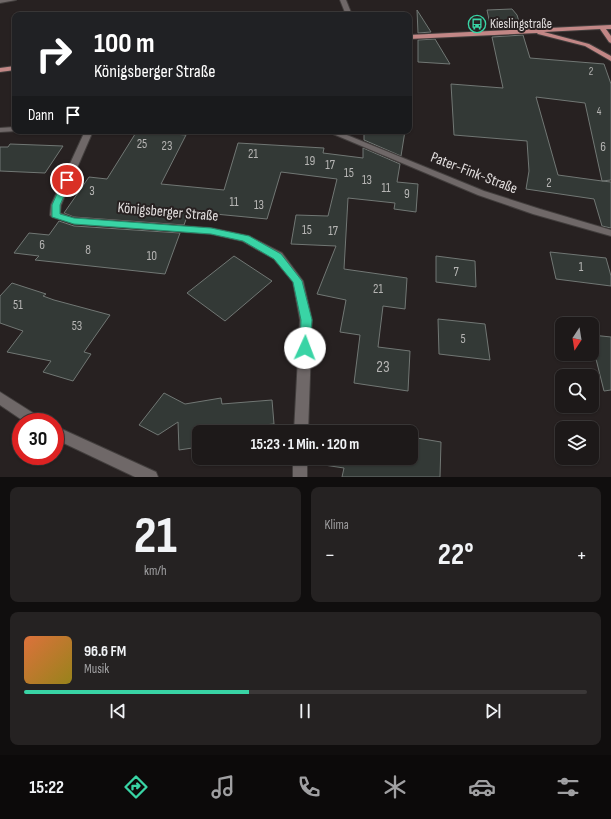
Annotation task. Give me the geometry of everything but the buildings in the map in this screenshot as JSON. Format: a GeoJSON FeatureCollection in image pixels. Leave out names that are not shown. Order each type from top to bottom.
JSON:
{"type":"FeatureCollection","features":[{"type":"Feature","properties":{"kind":"main road"},"geometry":{"type":"LineString","coordinates":[[412,37],[611,27]]}},
{"type":"Feature","properties":{"kind":"main road"},"geometry":{"type":"LineString","coordinates":[[602,28],[611,41]]}},
{"type":"Feature","properties":{"kind":"main road"},"geometry":{"type":"LineString","coordinates":[[528,30],[587,45],[611,59]]}},
{"type":"Feature","properties":{"kind":"main road"},"geometry":{"type":"LineString","coordinates":[[0,70],[12,68]]}},
{"type":"Feature","properties":{"kind":"street"},"geometry":{"type":"LineString","coordinates":[[0,1],[13,0]]}},
{"type":"Feature","properties":{"kind":"street"},"geometry":{"type":"LineString","coordinates":[[343,0],[348,12]]}},
{"type":"Feature","properties":{"kind":"street"},"geometry":{"type":"LineString","coordinates":[[0,130],[12,129]]}},
{"type":"Feature","properties":{"kind":"street","name":"Königsberger Straße"},"geometry":{"type":"LineString","coordinates":[[88,134],[56,205],[55,215],[74,221],[211,231],[246,238],[278,256],[298,281],[306,320],[302,425]]}},
{"type":"Feature","properties":{"kind":"street","name":"Pater-Fink-Straße"},"geometry":{"type":"LineString","coordinates":[[338,134],[374,147],[462,186],[537,212],[611,233]]}},
{"type":"Feature","properties":{"kind":"street"},"geometry":{"type":"LineString","coordinates":[[0,398],[22,413]]}},
{"type":"Feature","properties":{"kind":"street"},"geometry":{"type":"LineString","coordinates":[[64,436],[151,477]]}},
{"type":"Feature","properties":{"kind":"street"},"geometry":{"type":"LineString","coordinates":[[300,465],[300,477]]}},
{"type":"Feature","properties":{"kind":"place","name":"Kieslingstraße"},"geometry":{"type":"Point","coordinates":[477,24]}},
{"type":"Feature","properties":{"kind":"route"},"geometry":{"type":"LineString","coordinates":[[67,180],[56,205],[55,215],[74,221],[211,231],[246,238],[278,256],[298,281],[306,320],[305,348]]}}]}
